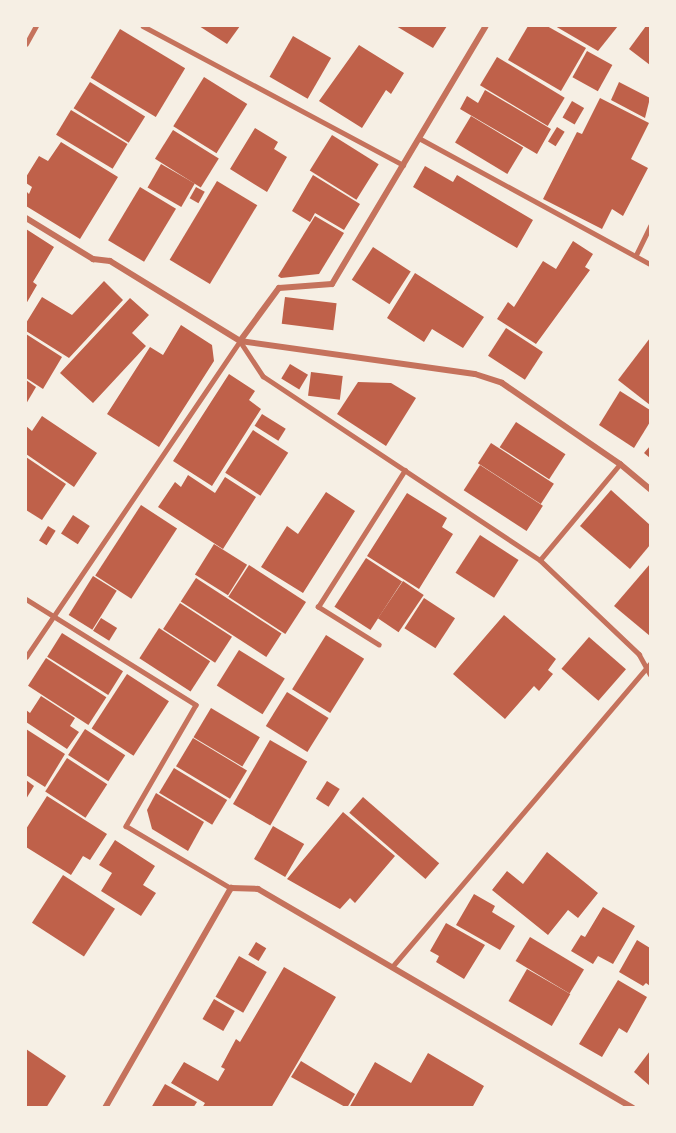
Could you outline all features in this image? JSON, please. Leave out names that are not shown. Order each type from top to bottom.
[{"type":"street","points":[[240,341],[279,288],[332,284],[486,26]]},
{"type":"street","points":[[26,218],[93,259],[110,261],[240,341],[475,374],[502,383],[620,464],[651,489]]},
{"type":"street","points":[[105,1107],[231,888],[258,889],[633,1107]]},
{"type":"lane","points":[[26,44],[36,26]]},
{"type":"lane","points":[[143,26],[403,165]]},
{"type":"lane","points":[[419,138],[651,264]]},
{"type":"lane","points":[[636,255],[651,226]]},
{"type":"lane","points":[[26,657],[240,341],[263,376],[540,560],[639,654],[648,672]]},
{"type":"lane","points":[[540,560],[620,464]]},
{"type":"lane","points":[[379,645],[318,607],[405,470]]},
{"type":"lane","points":[[26,599],[196,705],[126,826],[231,888]]},
{"type":"lane","points":[[392,967],[648,672],[651,664]]},
{"type":"building","points":[[199,26],[240,26],[227,44]]},
{"type":"building","points":[[396,26],[447,26],[433,48]]},
{"type":"building","points":[[528,26],[547,26],[586,48],[561,91],[508,60]]},
{"type":"building","points":[[555,26],[618,26],[598,51]]},
{"type":"building","points":[[646,26],[650,26],[650,65],[629,49]]},
{"type":"building","points":[[120,29],[185,68],[156,117],[91,78]]},
{"type":"building","points":[[293,36],[331,58],[308,99],[270,77]]},
{"type":"building","points":[[359,45],[404,73],[391,94],[386,90],[362,128],[319,101]]},
{"type":"building","points":[[587,51],[612,65],[598,91],[572,77]]},
{"type":"building","points":[[497,57],[565,98],[548,126],[480,85]]},
{"type":"building","points":[[204,77],[247,104],[217,153],[173,126]]},
{"type":"building","points":[[90,82],[145,116],[129,143],[74,108]]},
{"type":"building","points":[[619,82],[650,98],[645,118],[611,100]]},
{"type":"building","points":[[485,90],[551,129],[537,154],[460,109],[467,96],[478,103]]},
{"type":"building","points":[[600,98],[649,123],[631,159],[648,168],[623,216],[612,209],[602,229],[543,199],[577,132],[582,134]]},
{"type":"building","points":[[572,101],[584,108],[575,124],[562,117]]},
{"type":"building","points":[[71,110],[128,144],[113,169],[56,135]]},
{"type":"building","points":[[471,116],[523,147],[507,174],[455,143]]},
{"type":"building","points":[[557,127],[565,132],[556,146],[548,141]]},
{"type":"building","points":[[255,128],[278,142],[274,149],[287,157],[267,192],[230,169]]},
{"type":"building","points":[[173,130],[219,159],[201,187],[155,159]]},
{"type":"building","points":[[332,135],[379,164],[356,200],[310,171]]},
{"type":"building","points":[[61,142],[118,177],[80,239],[26,206],[26,191],[29,194],[32,187],[26,183],[26,177],[39,156],[48,161]]},
{"type":"building","points":[[161,164],[195,184],[181,207],[148,187]]},
{"type":"building","points":[[425,166],[453,182],[457,175],[533,220],[517,248],[413,187]]},
{"type":"building","points":[[313,175],[360,204],[344,230],[315,213],[310,222],[292,211]]},
{"type":"building","points":[[217,181],[257,205],[210,284],[170,260]]},
{"type":"building","points":[[140,187],[176,209],[144,262],[108,240]]},
{"type":"building","points":[[196,187],[205,192],[198,203],[190,198]]},
{"type":"building","points":[[315,216],[344,233],[319,274],[281,278],[278,276]]},
{"type":"building","points":[[26,229],[54,247],[33,282],[37,285],[26,304]]},
{"type":"building","points":[[573,241],[593,254],[585,267],[590,270],[536,344],[497,319],[508,302],[514,307],[543,261],[556,269]]},
{"type":"building","points":[[373,247],[411,272],[389,304],[352,280]]},
{"type":"building","points":[[415,273],[484,317],[463,348],[432,329],[424,342],[387,318]]},
{"type":"building","points":[[104,281],[123,300],[69,358],[26,331],[26,323],[42,297],[72,315]]},
{"type":"building","points":[[285,297],[337,303],[333,330],[282,324]]},
{"type":"building","points":[[130,298],[149,315],[132,333],[146,346],[93,403],[60,373]]},
{"type":"building","points":[[181,325],[212,345],[214,361],[159,447],[107,414],[150,347],[163,355]]},
{"type":"building","points":[[506,328],[543,352],[525,380],[488,356]]},
{"type":"building","points":[[26,334],[62,357],[43,389],[26,378]]},
{"type":"building","points":[[650,338],[650,405],[618,380]]},
{"type":"building","points":[[290,364],[308,375],[299,389],[281,379]]},
{"type":"building","points":[[311,372],[343,376],[340,400],[308,396]]},
{"type":"building","points":[[229,374],[255,391],[249,400],[261,409],[212,486],[173,461]]},
{"type":"building","points":[[26,380],[36,387],[26,404]]},
{"type":"building","points":[[358,382],[391,383],[416,398],[386,446],[337,414]]},
{"type":"building","points":[[620,391],[650,410],[650,422],[634,448],[599,425]]},
{"type":"building","points":[[262,414],[286,429],[278,441],[255,426]]},
{"type":"building","points":[[42,416],[97,453],[74,487],[26,454],[26,426],[32,431]]},
{"type":"building","points":[[516,422],[565,454],[549,479],[500,447]]},
{"type":"building","points":[[253,430],[288,453],[260,496],[225,473]]},
{"type":"building","points":[[491,443],[554,484],[541,504],[478,463]]},
{"type":"building","points":[[650,446],[650,458],[644,453]]},
{"type":"building","points":[[26,457],[66,484],[42,520],[26,510]]},
{"type":"building","points":[[480,465],[543,506],[527,531],[464,490]]},
{"type":"building","points":[[188,475],[215,493],[225,477],[256,497],[223,549],[158,507],[175,482],[181,487]]},
{"type":"building","points":[[611,490],[650,525],[650,545],[630,569],[580,526]]},
{"type":"building","points":[[326,492],[355,511],[303,593],[261,567],[287,526],[298,534]]},
{"type":"building","points":[[407,493],[447,518],[442,527],[453,534],[419,589],[367,556]]},
{"type":"building","points":[[141,505],[177,528],[131,599],[95,575]]},
{"type":"building","points":[[73,515],[90,526],[78,544],[61,533]]},
{"type":"building","points":[[48,526],[56,531],[47,545],[39,540]]},
{"type":"building","points":[[480,535],[519,560],[494,598],[455,573]]},
{"type":"building","points":[[214,544],[247,565],[228,595],[195,575]]},
{"type":"building","points":[[366,558],[402,581],[370,630],[334,607]]},
{"type":"building","points":[[650,564],[650,636],[614,606]]},
{"type":"building","points":[[249,565],[306,602],[285,634],[228,597]]},
{"type":"building","points":[[93,576],[117,591],[92,630],[69,615]]},
{"type":"building","points":[[196,578],[282,634],[266,657],[181,601]]},
{"type":"building","points":[[403,581],[424,595],[399,632],[378,618]]},
{"type":"building","points":[[424,598],[455,618],[435,648],[404,628]]},
{"type":"building","points":[[180,603],[232,637],[215,663],[163,629]]},
{"type":"building","points":[[504,615],[556,659],[548,670],[553,674],[539,691],[534,686],[505,719],[453,674]]},
{"type":"building","points":[[101,618],[117,628],[109,641],[93,631]]},
{"type":"building","points":[[159,628],[210,661],[191,691],[139,658]]},
{"type":"building","points":[[62,633],[123,671],[108,695],[47,657]]},
{"type":"building","points":[[326,635],[364,659],[330,713],[292,689]]},
{"type":"building","points":[[589,637],[626,669],[598,701],[561,669]]},
{"type":"building","points":[[239,650],[285,679],[263,714],[217,686]]},
{"type":"building","points":[[46,658],[106,697],[88,725],[28,686]]},
{"type":"building","points":[[127,674],[169,701],[134,756],[92,729]]},
{"type":"building","points":[[287,692],[329,718],[307,752],[266,726]]},
{"type":"building","points":[[41,696],[75,718],[70,726],[79,732],[67,749],[26,722],[26,710],[30,713]]},
{"type":"building","points":[[211,708],[260,737],[242,767],[193,737]]},
{"type":"building","points":[[26,729],[65,754],[45,787],[26,775]]},
{"type":"building","points":[[85,729],[125,755],[108,781],[68,755]]},
{"type":"building","points":[[193,738],[247,770],[230,799],[176,766]]},
{"type":"building","points":[[270,740],[307,762],[270,826],[233,804]]},
{"type":"building","points":[[67,758],[107,784],[85,818],[45,792]]},
{"type":"building","points":[[174,768],[227,800],[212,825],[159,793]]},
{"type":"building","points":[[26,780],[34,786],[26,799]]},
{"type":"building","points":[[327,781],[340,789],[329,807],[316,799]]},
{"type":"building","points":[[156,793],[204,822],[188,851],[152,829],[147,810]]},
{"type":"building","points":[[47,796],[107,834],[90,860],[83,856],[71,875],[26,847],[26,829]]},
{"type":"building","points":[[363,797],[439,863],[425,879],[349,813]]},
{"type":"building","points":[[343,812],[395,856],[355,903],[350,898],[340,909],[287,879]]},
{"type":"building","points":[[273,826],[304,844],[285,877],[254,859]]},
{"type":"building","points":[[115,840],[155,866],[143,885],[156,893],[141,916],[101,891],[112,873],[99,865]]},
{"type":"building","points":[[547,852],[598,893],[578,918],[568,910],[548,935],[492,890],[507,871],[523,884]]},
{"type":"building","points":[[63,875],[115,909],[84,957],[32,923]]},
{"type":"building","points":[[474,894],[495,906],[492,912],[515,926],[500,950],[456,925]]},
{"type":"building","points":[[603,907],[635,926],[613,964],[598,956],[593,964],[571,951],[581,935],[585,937]]},
{"type":"building","points":[[446,923],[485,945],[464,979],[436,962],[439,956],[430,951]]},
{"type":"building","points":[[530,937],[584,969],[570,993],[516,961]]},
{"type":"building","points":[[637,940],[650,948],[650,986],[646,983],[643,986],[619,972]]},
{"type":"building","points":[[256,942],[266,948],[259,961],[248,955]]},
{"type":"building","points":[[239,956],[267,972],[243,1013],[216,997]]},
{"type":"building","points":[[284,967],[336,997],[271,1108],[202,1108],[205,1103],[171,1083],[184,1062],[218,1081],[225,1069],[221,1067],[236,1039],[240,1042]]},
{"type":"building","points":[[527,969],[570,994],[552,1026],[508,1001]]},
{"type":"building","points":[[618,980],[647,997],[627,1033],[619,1028],[602,1057],[579,1044]]},
{"type":"building","points":[[214,999],[235,1011],[223,1031],[202,1019]]},
{"type":"building","points":[[26,1049],[66,1076],[46,1108],[26,1108]]},
{"type":"building","points":[[650,1051],[650,1086],[634,1072]]},
{"type":"building","points":[[428,1053],[484,1086],[472,1108],[349,1108],[375,1062],[411,1083]]},
{"type":"building","points":[[301,1061],[355,1094],[347,1108],[291,1077]]},
{"type":"building","points":[[165,1084],[197,1102],[193,1108],[151,1108]]}]
